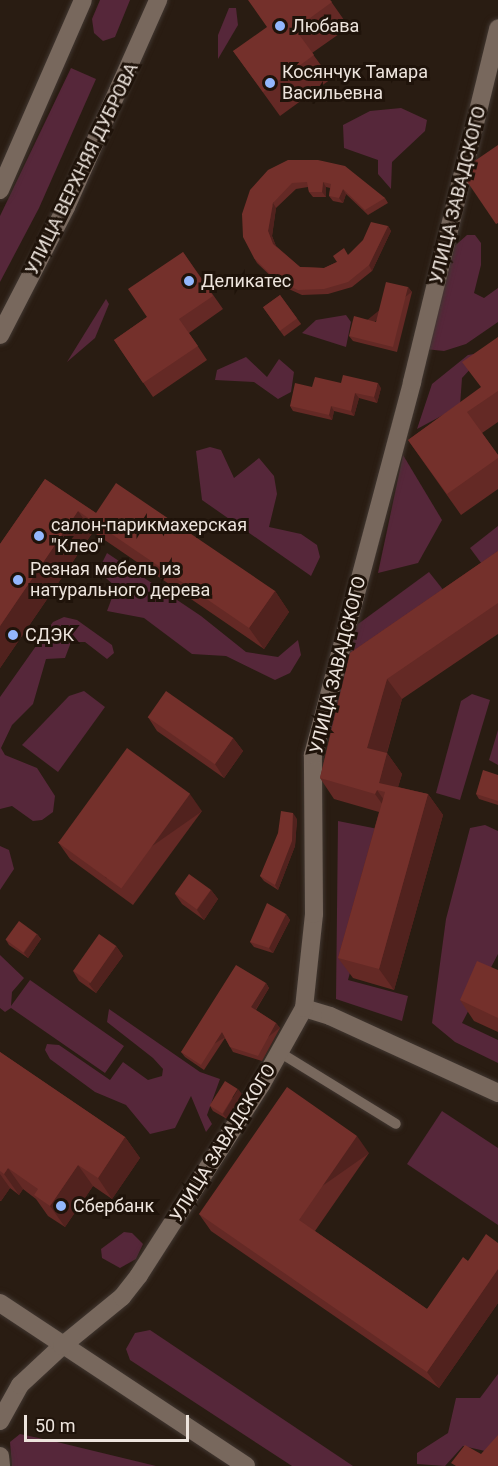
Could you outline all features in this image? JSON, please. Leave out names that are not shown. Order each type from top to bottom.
[{"type":"street","points":[[0,190],[83,0]]},
{"type":"street","name":"УЛИЦА ВЕРХНЯЯ ДУБРОВА","points":[[0,335],[66,207],[158,0]]},
{"type":"street","name":"УЛИЦА ЗАВАДСКОГО","points":[[0,1421],[20,1385],[62,1346],[122,1297],[139,1275],[279,1052],[304,1008],[314,915],[313,755],[412,382],[498,28]]},
{"type":"street","points":[[304,1008],[330,1016],[498,1093]]},
{"type":"street","points":[[0,1303],[246,1466]]},
{"type":"street","points":[[0,1456],[2,1466]]},
{"type":"lane","points":[[279,1052],[396,1124]]},
{"type":"shaded area","points":[[100,0],[130,0],[115,37],[103,41],[94,33],[92,19]]},
{"type":"shaded area","points":[[229,8],[236,8],[238,25],[218,59],[218,35]]},
{"type":"shaded area","points":[[71,68],[96,79],[39,208],[0,282],[0,216]]},
{"type":"shaded area","points":[[401,108],[427,120],[425,131],[392,162],[391,189],[378,174],[378,160],[344,148],[343,125],[370,111]]},
{"type":"shaded area","points":[[467,235],[475,235],[481,243],[481,265],[474,293],[484,298],[498,288],[498,322],[466,344],[444,351],[425,349],[449,251]]},
{"type":"shaded area","points":[[106,299],[109,304],[95,338],[67,362]]},
{"type":"shaded area","points":[[346,315],[351,322],[346,347],[302,333],[316,320]]},
{"type":"shaded area","points":[[486,352],[462,378],[460,406],[417,429],[432,384],[468,355]]},
{"type":"shaded area","points":[[246,357],[267,377],[279,359],[294,372],[291,392],[278,399],[254,382],[215,380],[217,370]]},
{"type":"shaded area","points":[[210,447],[221,450],[234,478],[259,458],[274,476],[277,494],[269,527],[301,534],[317,545],[320,557],[311,576],[202,500],[196,451]]},
{"type":"shaded area","points":[[403,455],[442,520],[418,563],[378,573]]},
{"type":"shaded area","points":[[498,526],[498,570],[490,575],[470,548]]},
{"type":"shaded area","points":[[107,553],[201,616],[246,652],[278,657],[298,640],[301,655],[290,673],[275,680],[226,656],[192,654],[144,618],[107,611],[116,587],[98,571]]},
{"type":"shaded area","points":[[429,572],[452,601],[341,737],[327,730],[354,627]]},
{"type":"shaded area","points":[[64,617],[77,620],[112,645],[114,653],[107,659],[85,642],[71,642],[65,658],[46,659],[33,704],[12,725],[1,748],[5,755],[37,768],[55,796],[53,812],[42,820],[33,821],[12,806],[0,809],[0,697],[53,622]]},
{"type":"shaded area","points":[[84,691],[105,707],[58,772],[22,745],[69,696]]},
{"type":"shaded area","points":[[472,694],[490,700],[460,800],[436,793],[461,701]]},
{"type":"shaded area","points":[[498,730],[498,765],[489,760]]},
{"type":"shaded area","points":[[338,821],[388,831],[348,980],[408,996],[402,1021],[336,999]]},
{"type":"shaded area","points":[[485,825],[498,831],[498,954],[462,1023],[498,1040],[498,1063],[455,1042],[432,1023],[446,919],[470,828]]},
{"type":"shaded area","points":[[0,846],[9,850],[14,869],[0,890]]},
{"type":"shaded area","points":[[0,955],[24,978],[12,992],[11,1006],[30,980],[124,1046],[105,1073],[11,1008],[5,1012],[0,1008]]},
{"type":"shaded area","points":[[109,1009],[200,1072],[220,1079],[207,1115],[212,1124],[206,1132],[191,1096],[175,1128],[150,1134],[126,1105],[95,1092],[50,1059],[45,1050],[47,1044],[59,1045],[110,1080],[123,1062],[148,1080],[162,1076],[163,1069],[153,1058],[107,1022]]},
{"type":"shaded area","points":[[442,1111],[498,1148],[498,1225],[407,1164]]},
{"type":"shaded area","points":[[124,1232],[132,1233],[143,1244],[136,1259],[120,1268],[102,1258],[101,1249]]},
{"type":"shaded area","points":[[150,1330],[353,1466],[292,1466],[130,1360],[126,1349],[135,1333]]},
{"type":"shaded area","points":[[498,1374],[498,1437],[485,1451],[463,1446],[445,1466],[417,1464],[417,1453],[448,1433],[456,1398],[480,1398]]},
{"type":"shaded area","points":[[20,1434],[156,1466],[12,1466],[10,1442]]},
{"type":"building","points":[[248,0],[330,0],[332,2],[295,29],[314,55],[263,92],[233,51],[267,27]]},
{"type":"building","points":[[498,145],[498,223],[496,224],[460,171]]},
{"type":"building","points":[[288,160],[318,160],[345,166],[385,198],[365,210],[343,189],[339,198],[329,196],[331,184],[323,182],[322,192],[309,192],[307,182],[292,183],[273,203],[268,231],[273,244],[300,267],[324,268],[337,262],[333,256],[344,248],[348,255],[363,240],[371,222],[388,226],[369,265],[348,282],[324,289],[298,290],[276,280],[254,258],[243,237],[242,214],[250,190],[268,170]]},
{"type":"building","points":[[183,252],[213,296],[179,319],[198,346],[143,383],[114,340],[147,317],[128,289]]},
{"type":"building","points":[[386,282],[408,287],[393,347],[349,336],[354,316],[376,322]]},
{"type":"building","points":[[280,295],[297,318],[280,331],[263,307]]},
{"type":"building","points":[[498,337],[498,391],[467,412],[498,458],[447,494],[408,440],[481,387],[462,362]]},
{"type":"building","points":[[343,375],[378,383],[374,397],[355,393],[351,411],[331,406],[329,415],[290,406],[295,383],[312,387],[315,377],[341,383]]},
{"type":"building","points":[[45,479],[96,513],[116,483],[275,591],[249,628],[78,511],[0,626],[0,544]]},
{"type":"building","points":[[498,551],[498,603],[387,679],[367,748],[387,753],[379,783],[428,794],[379,969],[338,958],[385,792],[377,790],[375,794],[320,778],[350,653]]},
{"type":"building","points":[[166,691],[233,738],[215,764],[148,717]]},
{"type":"building","points":[[127,748],[190,794],[121,889],[58,843]]},
{"type":"building","points":[[483,770],[498,775],[498,801],[476,794]]},
{"type":"building","points":[[281,811],[293,813],[292,841],[275,885],[260,876],[278,833]]},
{"type":"building","points":[[189,874],[211,890],[197,909],[175,893]]},
{"type":"building","points":[[267,903],[286,914],[269,948],[250,942]]},
{"type":"building","points":[[19,921],[37,934],[23,953],[5,940]]},
{"type":"building","points":[[99,934],[116,946],[90,983],[73,971]]},
{"type":"building","points":[[477,961],[498,970],[498,1018],[460,1000]]},
{"type":"building","points":[[236,965],[266,983],[251,1007],[276,1023],[258,1056],[230,1047],[222,1032],[201,1065],[181,1052]]},
{"type":"building","points":[[0,1052],[125,1137],[98,1178],[78,1165],[50,1206],[34,1195],[38,1189],[8,1168],[4,1174],[0,1171]]},
{"type":"building","points":[[225,1081],[238,1089],[222,1114],[210,1106]]},
{"type":"building","points":[[287,1087],[357,1136],[299,1220],[427,1309],[463,1257],[468,1261],[486,1234],[498,1243],[498,1269],[427,1372],[199,1214]]},
{"type":"building","points":[[498,1435],[498,1466],[456,1466],[451,1463],[465,1445],[481,1454]]},
{"type":"place","name":"Любава","points":[[280,26]]},
{"type":"place","name":"Косянчук Тамара Васильевна","points":[[270,83]]},
{"type":"place","name":"Деликатес","points":[[189,281]]},
{"type":"place","name":"салон-парикмахерская \"Клео\"","points":[[39,536]]},
{"type":"place","name":"Резная мебель из натурального дерева","points":[[18,580]]},
{"type":"place","name":"СДЭК","points":[[13,635]]},
{"type":"place","name":"Сбербанк","points":[[61,1206]]}]
